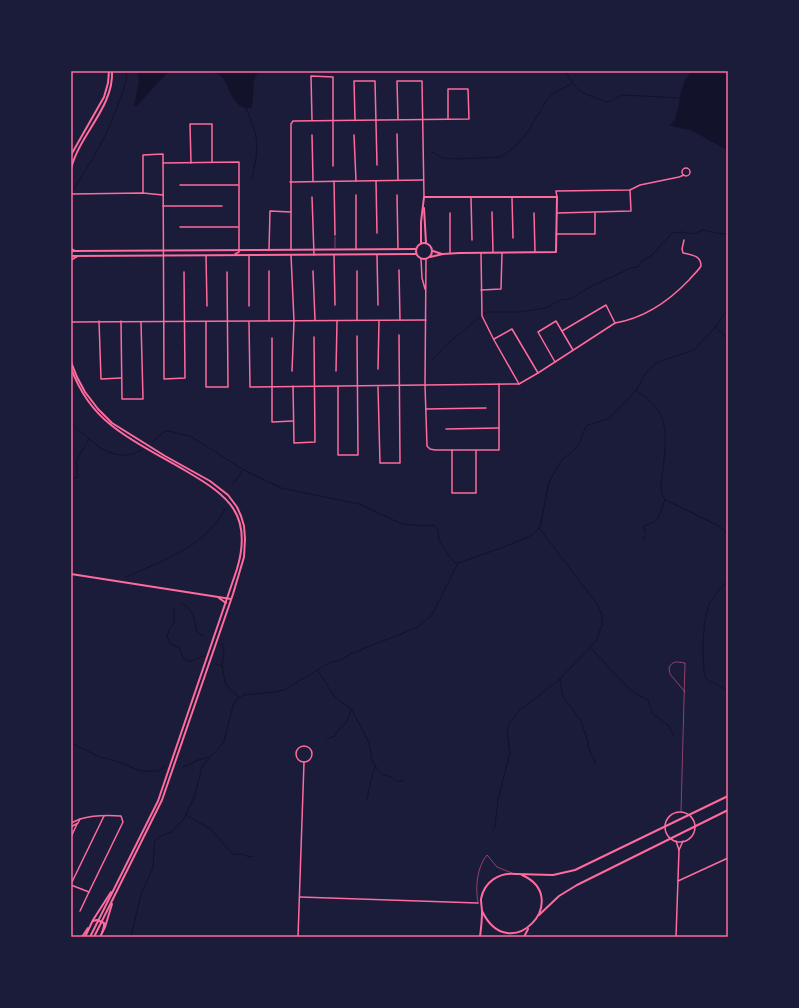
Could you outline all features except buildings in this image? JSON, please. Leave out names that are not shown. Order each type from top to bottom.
[{"type":"main road","points":[[71,155],[104,97],[109,71]]},
{"type":"main road","points":[[71,169],[80,145],[108,98],[112,82],[112,71]]},
{"type":"main road","points":[[424,205],[421,222],[421,243],[416,249],[416,254],[421,259],[450,253],[556,252],[556,197],[424,197],[426,243],[432,251],[443,254]]},
{"type":"main road","points":[[421,243],[426,243]]},
{"type":"main road","points":[[71,250],[163,251],[416,249]]},
{"type":"main road","points":[[101,250],[101,256]]},
{"type":"main road","points":[[111,250],[111,256]]},
{"type":"main road","points":[[255,255],[259,250]]},
{"type":"main road","points":[[430,257],[432,251]]},
{"type":"main road","points":[[71,256],[416,254]]},
{"type":"main road","points":[[71,260],[78,256]]},
{"type":"main road","points":[[71,362],[85,392],[98,409],[112,423],[145,444],[213,483],[226,493],[240,514],[243,524],[245,545],[244,556],[231,599],[162,800],[94,937]]},
{"type":"main road","points":[[71,368],[85,397],[108,422],[128,436],[207,483],[221,494],[232,506],[241,527],[242,547],[239,563],[226,603],[158,801],[90,937]]},
{"type":"main road","points":[[71,574],[231,599]]},
{"type":"main road","points":[[218,597],[226,603]]},
{"type":"main road","points":[[528,928],[517,932],[506,933],[495,929],[487,921],[481,907],[484,891],[490,882],[500,875],[508,874],[545,876],[568,873],[728,796]]},
{"type":"main road","points":[[524,937],[528,928],[559,896],[576,885],[728,810]]},
{"type":"main road","points":[[516,874],[528,879],[538,889],[541,902],[539,916]]},
{"type":"main road","points":[[82,937],[117,885]]},
{"type":"main road","points":[[100,937],[106,925],[114,897]]},
{"type":"main road","points":[[480,937],[482,910]]},
{"type":"main road","points":[[91,923],[95,920],[102,922],[104,925],[102,934]]},
{"type":"main road","points":[[85,937],[88,928]]},
{"type":"street","points":[[312,120],[311,76],[333,77],[333,166]]},
{"type":"street","points":[[355,120],[354,81],[375,81],[376,165]]},
{"type":"street","points":[[398,119],[397,81],[422,81],[424,197]]},
{"type":"street","points":[[291,250],[291,124],[294,121],[423,118],[448,119],[469,118],[468,89],[448,89],[448,119]]},
{"type":"street","points":[[191,163],[190,124],[212,124],[212,162]]},
{"type":"street","points":[[354,134],[356,181]]},
{"type":"street","points":[[397,134],[398,180]]},
{"type":"street","points":[[312,135],[313,181]]},
{"type":"street","points":[[143,193],[143,155],[163,154],[164,378],[185,378],[184,272]]},
{"type":"street","points":[[163,163],[239,162],[238,250],[237,254],[233,255]]},
{"type":"street","points":[[556,197],[556,191],[630,190],[640,185],[684,175]]},
{"type":"street","points":[[376,180],[377,233]]},
{"type":"street","points":[[290,182],[423,180]]},
{"type":"street","points":[[334,181],[335,235]]},
{"type":"street","points":[[180,185],[239,185]]},
{"type":"street","points":[[557,213],[630,211],[630,190]]},
{"type":"street","points":[[71,194],[143,193],[163,195]]},
{"type":"street","points":[[356,195],[356,249]]},
{"type":"street","points":[[397,196],[398,249]]},
{"type":"street","points":[[312,197],[314,255]]},
{"type":"street","points":[[471,197],[472,240]]},
{"type":"street","points":[[512,197],[513,238]]},
{"type":"street","points":[[163,206],[222,206]]},
{"type":"street","points":[[268,250],[270,211],[290,212]]},
{"type":"street","points":[[492,212],[493,253]]},
{"type":"street","points":[[556,234],[595,234],[595,212]]},
{"type":"street","points":[[450,213],[450,253]]},
{"type":"street","points":[[534,213],[535,252]]},
{"type":"street","points":[[180,227],[239,227]]},
{"type":"street","points":[[249,322],[250,387],[519,384],[615,323],[624,322],[657,308],[679,290],[699,269],[701,263],[694,255],[683,253],[682,249],[684,240]]},
{"type":"street","points":[[481,253],[482,316],[519,384]]},
{"type":"street","points":[[481,290],[501,289],[502,253]]},
{"type":"street","points":[[377,254],[378,305]]},
{"type":"street","points":[[206,255],[207,306]]},
{"type":"street","points":[[249,255],[249,306]]},
{"type":"street","points":[[291,255],[294,320],[292,371]]},
{"type":"street","points":[[334,255],[335,305]]},
{"type":"street","points":[[421,259],[422,278],[425,291]]},
{"type":"street","points":[[426,259],[427,446],[430,449],[435,450],[499,450],[499,384]]},
{"type":"street","points":[[357,270],[357,320]]},
{"type":"street","points":[[399,270],[400,320]]},
{"type":"street","points":[[269,271],[269,321]]},
{"type":"street","points":[[206,322],[206,387],[228,387],[227,272]]},
{"type":"street","points":[[313,272],[315,320]]},
{"type":"street","points":[[562,331],[606,305],[615,323]]},
{"type":"street","points":[[336,371],[337,320]]},
{"type":"street","points":[[378,369],[379,320]]},
{"type":"street","points":[[71,322],[426,320]]},
{"type":"street","points":[[555,362],[538,332],[556,321],[573,350]]},
{"type":"street","points":[[100,322],[101,379],[122,378]]},
{"type":"street","points":[[121,322],[122,399],[143,399],[142,322]]},
{"type":"street","points":[[494,340],[512,329],[538,373]]},
{"type":"street","points":[[378,386],[380,463],[400,463],[399,335]]},
{"type":"street","points":[[338,386],[338,455],[358,455],[357,336]]},
{"type":"street","points":[[293,386],[294,443],[315,442],[314,337]]},
{"type":"street","points":[[272,338],[272,422],[294,421]]},
{"type":"street","points":[[426,409],[486,408]]},
{"type":"street","points":[[446,429],[499,428]]},
{"type":"street","points":[[452,450],[452,493],[476,494],[476,450]]},
{"type":"street","points":[[303,746],[308,747],[312,753],[309,760],[304,762],[299,760],[296,756],[297,750],[303,746]]},
{"type":"street","points":[[298,937],[304,762]]},
{"type":"street","points":[[681,812],[689,815],[695,826],[690,838],[683,841],[676,841],[670,838],[666,833],[665,827],[670,816],[674,813],[681,812]]},
{"type":"street","points":[[89,892],[71,884],[104,815]]},
{"type":"street","points":[[71,822],[91,816],[104,815],[121,816],[124,822],[80,911]]},
{"type":"street","points":[[71,837],[80,819]]},
{"type":"street","points":[[71,827],[78,823]]},
{"type":"street","points":[[676,841],[678,850],[676,937]]},
{"type":"street","points":[[678,850],[683,841]]},
{"type":"street","points":[[678,881],[728,858]]},
{"type":"street","points":[[300,896],[478,903]]},
{"type":"lane","points":[[335,235],[335,249]]},
{"type":"lane","points":[[681,812],[686,663],[675,662],[670,665],[670,674],[685,692]]},
{"type":"lane","points":[[481,907],[478,903],[478,879],[481,863],[487,855],[497,867],[516,874]]},
{"type":"shaded area","points":[[138,71],[171,71],[165,75],[136,107],[134,105],[139,81]]},
{"type":"shaded area","points":[[206,71],[258,71],[254,80],[252,107],[246,109],[239,105],[233,99],[220,75]]},
{"type":"shaded area","points":[[693,71],[728,71],[728,153],[725,149],[691,130],[669,125],[676,115],[681,92],[687,77]]},
{"type":"waterway","points":[[73,190],[93,159],[109,127],[124,88],[127,71]]},
{"type":"waterway","points":[[565,71],[579,90],[607,102],[623,95],[680,98]]},
{"type":"waterway","points":[[432,152],[443,158],[456,159],[501,157],[517,145],[529,130],[546,101],[552,94],[573,83]]},
{"type":"waterway","points":[[246,108],[255,132],[257,144],[252,179]]},
{"type":"waterway","points":[[483,314],[487,312],[519,312],[545,308],[561,300],[570,299],[590,287],[631,268],[638,267],[642,261],[651,256],[672,233],[682,232],[693,234],[703,230],[728,234]]},
{"type":"waterway","points":[[131,937],[141,894],[153,868],[155,841],[159,837],[173,831],[184,818],[194,798],[202,767],[224,741],[236,700],[243,695],[284,690],[329,663],[341,660],[350,654],[416,628],[432,615],[458,563],[504,547],[532,535],[540,527],[549,482],[561,461],[579,444],[585,428],[588,425],[610,418],[636,390],[646,373],[655,364],[696,348],[728,310]]},
{"type":"waterway","points":[[433,359],[448,343],[480,317]]},
{"type":"waterway","points":[[715,327],[728,339]]},
{"type":"waterway","points":[[636,390],[659,411],[665,428],[665,447],[661,481],[664,499],[719,526],[728,534]]},
{"type":"waterway","points":[[71,423],[95,444],[112,453],[121,455],[131,454],[142,450]]},
{"type":"waterway","points":[[152,442],[164,432],[168,431],[190,436],[244,470],[281,488],[359,504],[402,524],[425,526],[434,525],[438,530],[439,541],[454,562],[457,563]]},
{"type":"waterway","points":[[71,479],[78,477],[76,461],[89,439]]},
{"type":"waterway","points":[[233,484],[243,470]]},
{"type":"waterway","points":[[645,533],[644,526],[658,518],[665,500]]},
{"type":"waterway","points":[[126,577],[169,558],[195,543],[217,522],[225,509]]},
{"type":"waterway","points":[[493,830],[495,826],[498,799],[510,753],[507,731],[510,722],[520,710],[560,679],[596,641],[602,625],[602,615],[597,604],[539,528]]},
{"type":"waterway","points":[[643,540],[645,536]]},
{"type":"waterway","points":[[728,580],[715,595],[709,605],[705,621],[703,651],[705,677],[709,681],[728,690]]},
{"type":"waterway","points":[[182,604],[191,611],[196,631],[203,636]]},
{"type":"waterway","points":[[174,608],[174,623],[169,630],[167,637],[172,645],[178,647],[183,657],[187,660],[192,661],[205,656]]},
{"type":"waterway","points":[[222,643],[224,653],[222,665],[225,682],[227,686],[239,697]]},
{"type":"waterway","points":[[591,648],[628,688],[648,700],[652,713],[669,726],[673,735]]},
{"type":"waterway","points":[[216,664],[222,666]]},
{"type":"waterway","points":[[318,671],[334,696],[352,710],[369,743],[372,760],[378,770],[382,774],[393,778],[396,781],[403,781]]},
{"type":"waterway","points":[[560,680],[563,697],[580,719],[588,741],[588,747],[596,764]]},
{"type":"waterway","points":[[327,739],[335,736],[338,730],[345,724],[351,711]]},
{"type":"waterway","points":[[71,743],[100,757],[116,761],[141,771],[157,771],[166,767]]},
{"type":"waterway","points":[[183,767],[209,757]]},
{"type":"waterway","points":[[367,799],[375,766]]},
{"type":"waterway","points":[[186,815],[211,829],[232,854],[242,854],[249,857],[254,856]]}]
